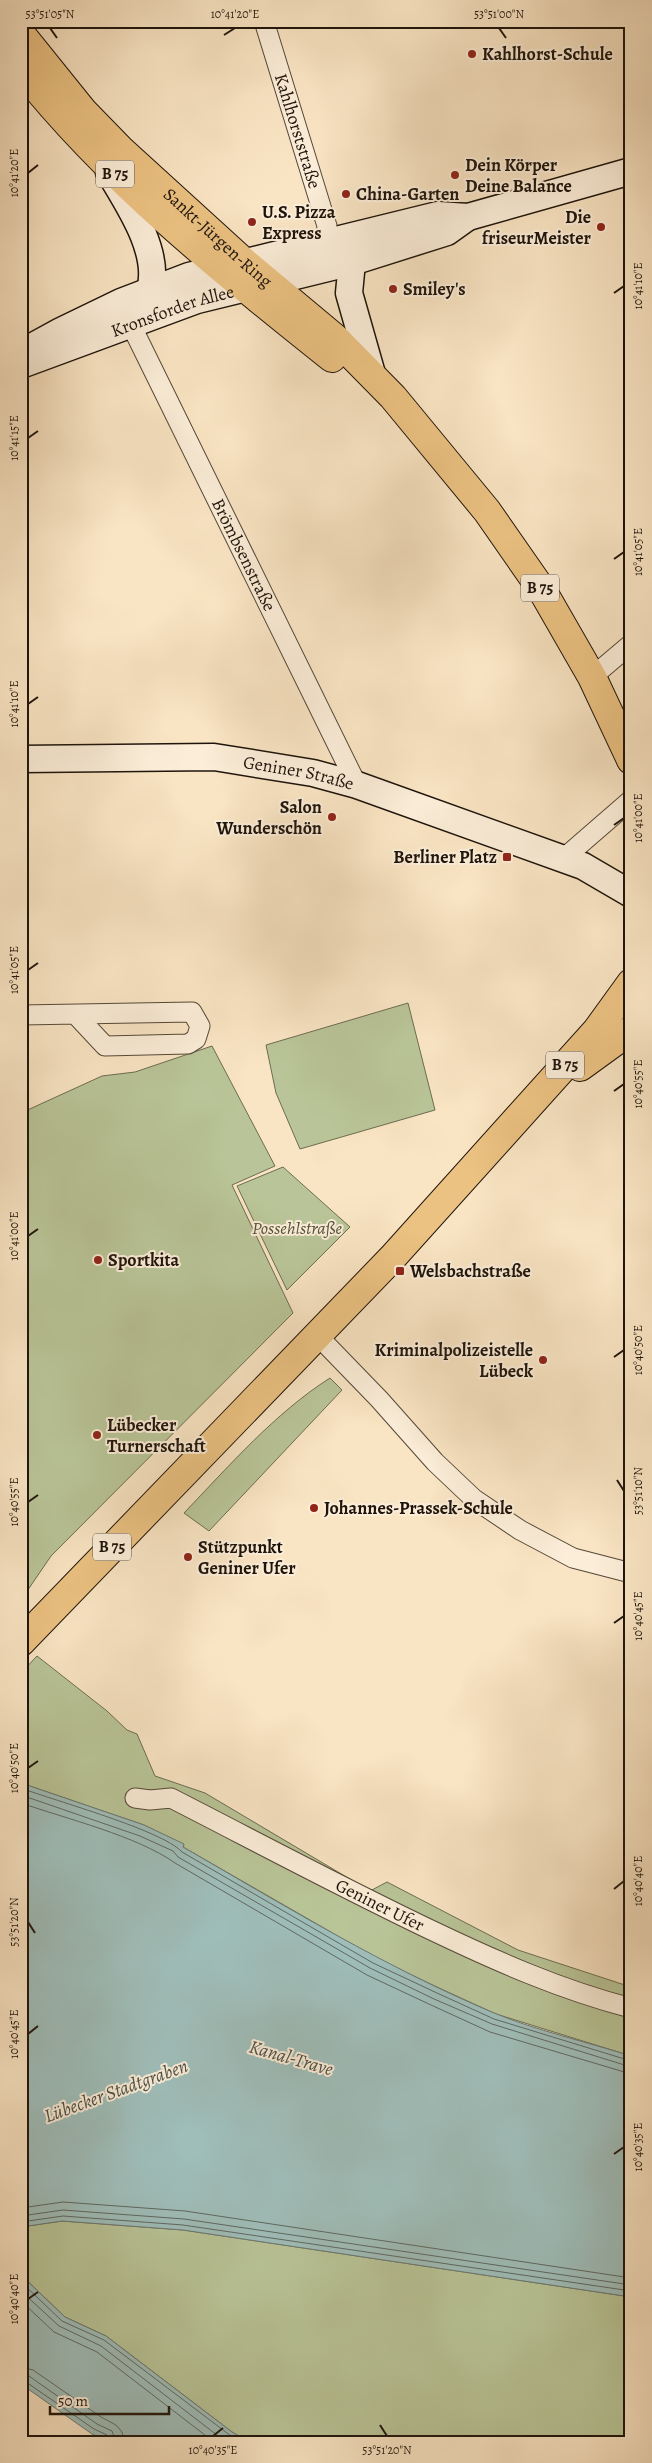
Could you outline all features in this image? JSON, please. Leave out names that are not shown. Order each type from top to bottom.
[{"type":"main road","name":"Sankt-Jürgen-Ring","points":[[21,34],[83,111],[244,275],[422,434]]},
{"type":"main road","name":"Sankt-Jürgen-Ring","points":[[21,68],[69,126],[105,165],[161,218],[335,338],[372,374],[462,480],[513,546],[562,623],[592,678],[631,760]]},
{"type":"main road","points":[[105,165],[135,217],[143,237],[153,267],[150,290]]},
{"type":"main road","name":"Kronsforder Allee","points":[[21,354],[61,331],[150,290],[244,275],[352,262],[447,232],[468,217],[631,171]]},
{"type":"main road","name":"Kronsforder Allee","points":[[21,365],[197,300],[244,275],[326,241],[438,214],[468,217]]},
{"type":"main road","points":[[352,262],[349,294],[372,374]]},
{"type":"main road","name":"Geniner Straße","points":[[21,759],[214,757],[313,772],[356,785],[573,863],[631,894]]},
{"type":"main road","name":"Geniner Straße","points":[[573,863],[631,871]]},
{"type":"main road","name":"B 75","points":[[21,1642],[392,1258],[596,1030],[631,983]]},
{"type":"main road","name":"B 75","points":[[496,1144],[590,1059],[631,1030]]},
{"type":"street","name":"Kahlhorststraße","points":[[264,21],[327,226],[326,241]]},
{"type":"street","name":"Brömbsenstraße","points":[[131,324],[356,785]]},
{"type":"street","points":[[592,678],[631,644]]},
{"type":"street","points":[[573,863],[631,800]]},
{"type":"street","points":[[21,1015],[76,1014],[192,1012],[200,1026],[196,1039],[188,1044],[105,1046],[76,1014]]},
{"type":"street","points":[[317,1335],[379,1398],[435,1462],[474,1499],[520,1530],[573,1558],[631,1573]]},
{"type":"street","name":"Geniner Ufer","points":[[135,1798],[150,1800],[171,1798],[383,1908],[508,1967],[595,1999],[631,2008]]},
{"type":"green space","points":[[408,1003],[435,1110],[300,1149],[276,1093],[266,1045]]},
{"type":"green space","name":"Lübecker Turnerschaft","points":[[212,1046],[275,1166],[232,1185],[293,1313],[51,1556],[21,1600],[21,1113],[102,1076],[135,1072]]},
{"type":"green space","name":"Possehlstraße","points":[[283,1167],[350,1227],[287,1290],[237,1186]]},
{"type":"green space","points":[[330,1378],[342,1390],[209,1531],[184,1513],[235,1459],[290,1407]]},
{"type":"green space","points":[[37,1656],[107,1711],[127,1730],[137,1734],[155,1776],[205,1793],[370,1891],[387,1882],[518,1950],[631,1987],[631,2056],[496,2014],[376,1958],[183,1847],[184,1845],[144,1825],[21,1783],[21,1673]]},
{"type":"green space","points":[[62,2221],[183,2230],[631,2297],[631,2442],[249,2442],[232,2432],[106,2336],[65,2317],[21,2275],[21,2227]]},
{"type":"water","points":[[21,1783],[144,1825],[184,1844],[183,1847],[336,1935],[414,1976],[494,2013],[527,2025],[631,2056],[631,2297],[183,2230],[62,2221],[21,2227]]},
{"type":"water","points":[[21,2275],[65,2317],[106,2336],[232,2432],[249,2442],[110,2442],[92,2434],[21,2384]]},
{"type":"place","name":"Kahlhorst-Schule","points":[[472,54]]},
{"type":"place","name":"Dein Körper Deine Balance","points":[[455,175]]},
{"type":"place","name":"China-Garten","points":[[346,194]]},
{"type":"place","name":"U.S. Pizza Express","points":[[252,222]]},
{"type":"place","name":"Die friseurMeister","points":[[601,227]]},
{"type":"place","name":"Smiley's","points":[[393,289]]},
{"type":"place","name":"Salon Wunderschön","points":[[332,817]]},
{"type":"place","name":"Berliner Platz","points":[[507,857]]},
{"type":"place","name":"Sportkita","points":[[98,1260]]},
{"type":"place","name":"Welsbachstraße","points":[[400,1271]]},
{"type":"place","name":"Kriminalpolizeistelle Lübeck","points":[[543,1360]]},
{"type":"place","name":"Lübecker Turnerschaft","points":[[97,1435]]},
{"type":"place","name":"Johannes-Prassek-Schule","points":[[314,1508]]},
{"type":"place","name":"Stützpunkt Geniner Ufer","points":[[188,1557]]},
{"type":"water label","name":"Kanal-Trave","points":[[291,2058]]},
{"type":"water label","name":"Lübecker Stadtgraben","points":[[116,2091]]}]
